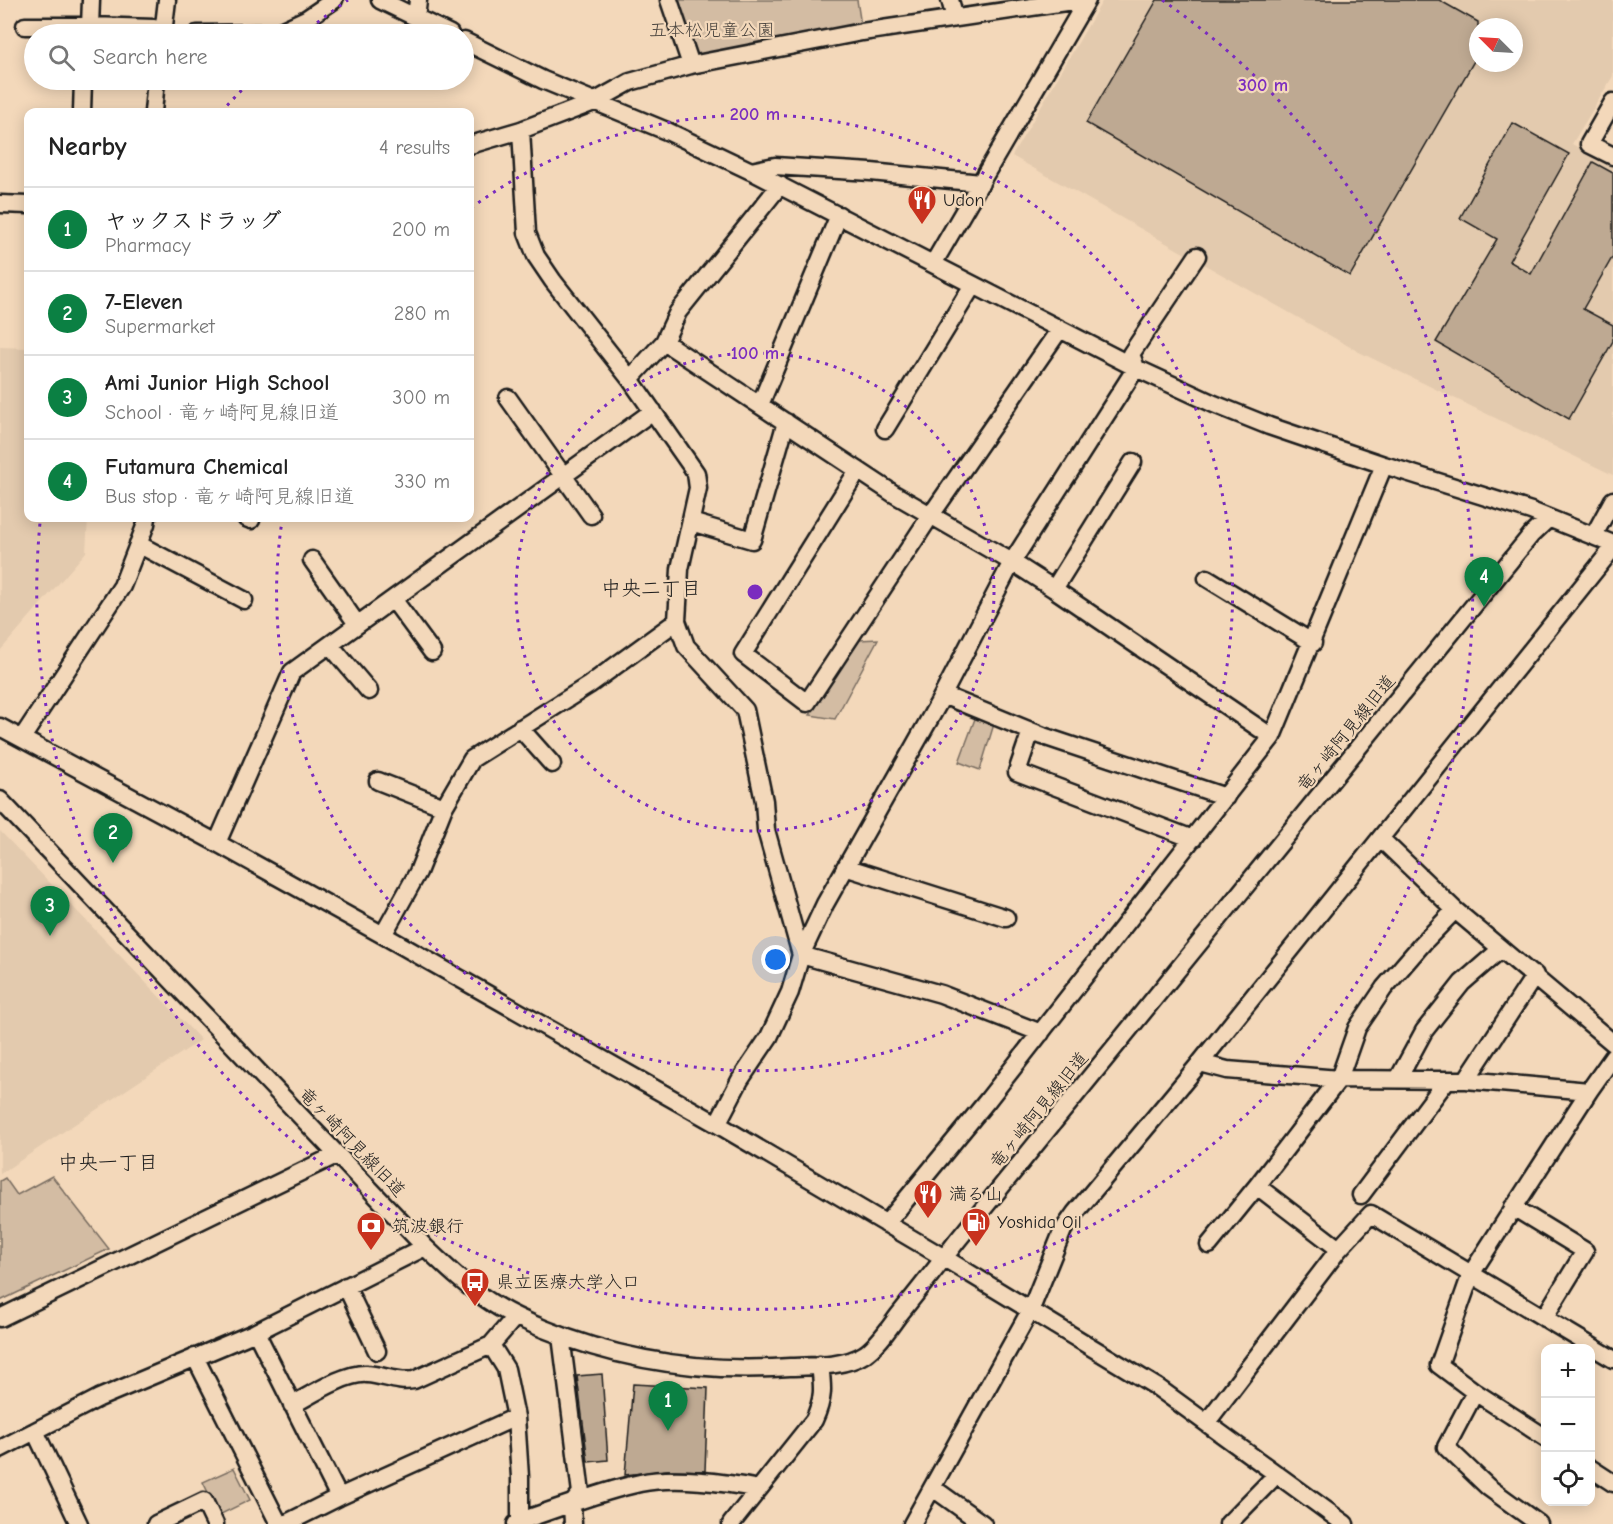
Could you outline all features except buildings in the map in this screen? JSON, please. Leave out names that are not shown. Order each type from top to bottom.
[{"type":"street","points":[[90,24],[91,0]]},
{"type":"street","points":[[164,24],[167,0]]},
{"type":"street","points":[[295,24],[334,0]]},
{"type":"street","points":[[380,0],[429,24]]},
{"type":"street","points":[[416,18],[418,0]]},
{"type":"street","points":[[670,0],[692,65]]},
{"type":"street","points":[[950,0],[955,18]]},
{"type":"street","points":[[474,144],[594,102],[630,82],[692,65],[862,32],[1079,0]]},
{"type":"street","points":[[933,264],[1087,0]]},
{"type":"street","points":[[474,46],[594,102],[669,132],[780,185],[1136,368],[1214,404],[1269,426],[1549,518],[1593,535],[1613,546],[1382,839],[1075,1213],[1063,1230],[1031,1309],[912,1524]]},
{"type":"street","points":[[82,108],[83,90]]},
{"type":"street","points":[[153,108],[155,90]]},
{"type":"street","points":[[1613,102],[1589,144],[1613,156]]},
{"type":"street","points":[[521,129],[527,233],[536,256],[630,379],[696,473],[698,489],[680,568],[677,621],[686,646],[744,710],[764,801],[766,830],[801,955]]},
{"type":"street","points":[[751,171],[775,166],[871,172],[981,183]]},
{"type":"street","points":[[630,379],[664,342],[678,312],[780,185]]},
{"type":"street","points":[[0,204],[24,205]]},
{"type":"street","points":[[760,405],[839,215]]},
{"type":"street","points":[[1136,368],[1131,354],[1197,256]]},
{"type":"street","points":[[885,429],[973,285]]},
{"type":"street","points":[[858,470],[743,654],[807,703],[931,515],[1060,329]]},
{"type":"street","points":[[664,342],[858,470],[1054,589],[1272,737]]},
{"type":"street","points":[[717,1124],[740,1080],[769,1037],[790,992],[801,955],[825,904],[943,695],[1012,562],[1136,368]]},
{"type":"street","points":[[508,398],[591,515]]},
{"type":"street","points":[[217,843],[292,672],[653,411]]},
{"type":"street","points":[[691,522],[752,540],[786,422]]},
{"type":"street","points":[[1054,589],[1133,462]]},
{"type":"street","points":[[886,1224],[1041,1033],[1272,737],[1384,465]]},
{"type":"street","points":[[1593,535],[1613,500]]},
{"type":"street","name":"竜ヶ崎阿見線旧道","points":[[0,800],[336,1155],[425,1247],[475,1292],[515,1317],[561,1336],[616,1353],[664,1364],[740,1369],[843,1362],[867,1353],[884,1335],[1531,535],[1549,518]]},
{"type":"street","points":[[22,738],[122,586],[146,522]]},
{"type":"street","points":[[138,543],[244,600]]},
{"type":"street","points":[[312,560],[357,624]]},
{"type":"street","points":[[1207,578],[1312,643]]},
{"type":"street","points":[[393,599],[432,652]]},
{"type":"street","points":[[383,935],[418,872],[444,807],[472,759],[589,685],[677,621]]},
{"type":"street","points":[[330,645],[369,691]]},
{"type":"street","points":[[943,695],[1030,731],[1226,797]]},
{"type":"street","points":[[0,727],[383,935],[717,1124],[1031,1309],[1156,1387],[1345,1524]]},
{"type":"street","points":[[520,728],[552,764]]},
{"type":"street","points":[[1030,731],[1017,772],[1193,839]]},
{"type":"street","points":[[378,781],[444,807]]},
{"type":"street","points":[[1382,839],[1455,910],[1613,1042]]},
{"type":"street","points":[[845,867],[1006,918]]},
{"type":"street","points":[[1209,1245],[1339,1079],[1357,1028],[1384,988],[1455,910]]},
{"type":"street","points":[[1398,1079],[1424,1031],[1462,983],[1501,949]]},
{"type":"street","points":[[801,955],[941,994],[1041,1033]]},
{"type":"street","points":[[1466,1080],[1534,975]]},
{"type":"street","points":[[1541,1435],[1439,1365],[1471,1274],[1613,1057]]},
{"type":"street","points":[[1200,1063],[1227,1070],[1339,1079],[1466,1080],[1589,1091]]},
{"type":"street","points":[[1360,1195],[1447,1080]]},
{"type":"street","points":[[0,1318],[336,1155]]},
{"type":"street","points":[[1257,1186],[1339,1249]]},
{"type":"street","points":[[1513,1208],[1585,1251],[1544,1318]]},
{"type":"street","points":[[1207,1422],[1339,1249],[1371,1214],[1613,1359]]},
{"type":"street","points":[[0,1449],[99,1398],[256,1332],[425,1247]]},
{"type":"street","points":[[346,1286],[377,1351]]},
{"type":"street","points":[[292,1405],[351,1376],[366,1374],[402,1382],[414,1380],[491,1345],[515,1317]]},
{"type":"street","points":[[256,1332],[339,1497]]},
{"type":"street","points":[[561,1336],[580,1493],[572,1504],[573,1524]]},
{"type":"street","points":[[491,1345],[506,1369],[516,1417],[520,1477],[518,1523],[640,1483],[660,1481],[725,1483],[759,1489]]},
{"type":"street","points":[[195,1357],[279,1524]]},
{"type":"street","points":[[731,1524],[814,1420],[822,1404],[824,1390],[820,1365]]},
{"type":"street","points":[[1475,1392],[1446,1448],[1488,1487],[1539,1524]]},
{"type":"street","points":[[285,1524],[339,1497],[516,1417]]},
{"type":"street","points":[[35,1431],[79,1524]]},
{"type":"street","points":[[1595,1471],[1613,1483]]},
{"type":"street","points":[[1228,1524],[1276,1475]]},
{"type":"street","points":[[933,1488],[983,1524]]},
{"type":"street","points":[[156,1524],[204,1501],[215,1524]]},
{"type":"shaded area","points":[[1103,0],[1613,0],[1613,76],[1572,144],[1613,166],[1613,475],[1359,352],[1012,156]]},
{"type":"shaded area","points":[[0,347],[24,348],[24,522],[88,522],[86,552],[0,651]]},
{"type":"shaded area","points":[[0,831],[201,1040],[0,1174]]},
{"type":"green space","name":"五本松児童公園","points":[[671,0],[857,0],[862,32],[691,65]]},
{"type":"green space","points":[[878,639],[835,719],[810,715],[859,640]]},
{"type":"green space","points":[[976,716],[994,724],[980,770],[959,762]]},
{"type":"green space","points":[[52,1176],[109,1249],[0,1301],[0,1181],[5,1178],[17,1195]]},
{"type":"green space","points":[[234,1468],[250,1500],[219,1515],[203,1482]]},
{"type":"place","name":"Udon","points":[[922,226]]},
{"type":"place","name":"Futamura Chemical","points":[[1484,607]]},
{"type":"place","name":"7-Eleven","points":[[113,863]]},
{"type":"place","name":"Ami Junior High School","points":[[50,936]]},
{"type":"place","name":"満る山","points":[[928,1220]]},
{"type":"place","name":"Yoshida Oil","points":[[976,1248]]},
{"type":"place","name":"筑波銀行","points":[[371,1252]]},
{"type":"place","name":"県立医療大学入口","points":[[475,1308]]},
{"type":"place","name":"ヤックスドラッグ","points":[[668,1431]]},
{"type":"district","name":"中央二丁目","points":[[651,588]]},
{"type":"district","name":"中央一丁目","points":[[108,1162]]}]
